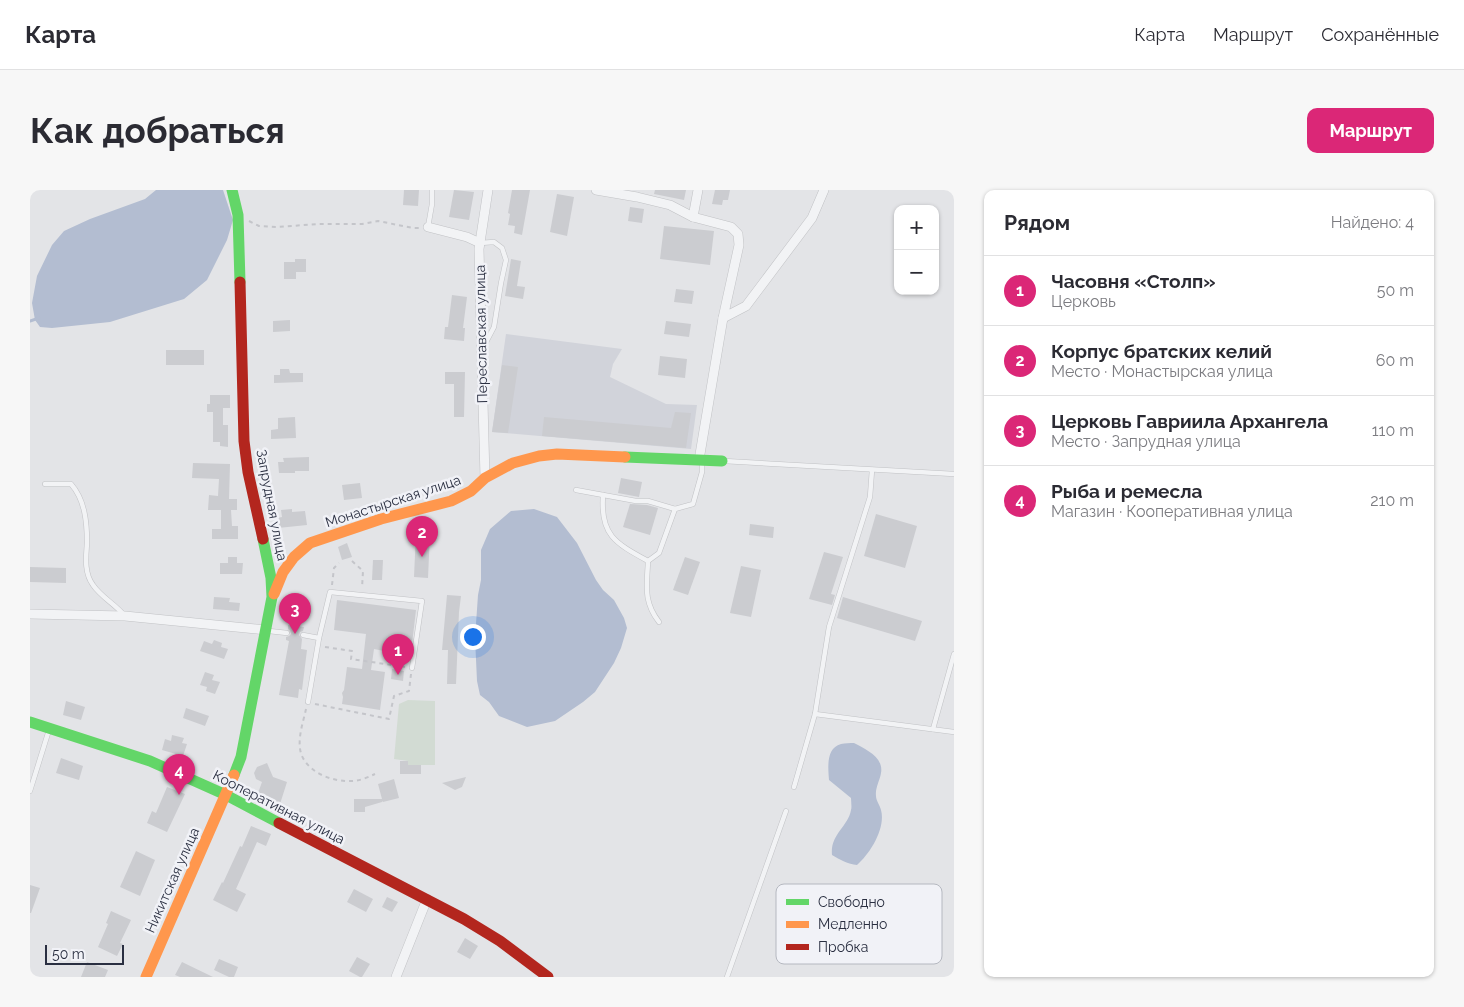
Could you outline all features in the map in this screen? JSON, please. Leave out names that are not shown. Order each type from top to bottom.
[{"type":"street","name":"Переславская улица","points":[[485,478],[480,243],[488,190]]},
{"type":"street","points":[[596,190],[638,194],[670,205],[693,217],[731,227],[738,234],[739,245],[724,318],[701,460]]},
{"type":"street","points":[[693,217],[698,190]]},
{"type":"street","points":[[724,318],[746,306],[812,218],[824,190]]},
{"type":"street","name":"Запрудная улица","points":[[226,794],[241,757],[272,597],[271,578],[248,472],[244,441],[238,215],[234,194]]},
{"type":"street","points":[[428,227],[467,237],[480,243]]},
{"type":"street","name":"Монастырская улица","points":[[272,597],[283,572],[294,557],[310,543],[381,519],[451,501],[471,492],[485,478],[513,463],[539,456],[557,454],[722,461]]},
{"type":"street","points":[[30,614],[125,616],[266,630]]},
{"type":"street","name":"Кооперативная улица","points":[[30,722],[150,761],[226,794],[483,930],[548,977]]},
{"type":"street","name":"Никитская улица","points":[[146,977],[226,794]]},
{"type":"street","points":[[396,977],[426,899]]},
{"type":"lane","points":[[428,227],[432,204],[432,190]]},
{"type":"lane","points":[[480,243],[494,242],[502,248],[506,260],[494,327],[482,349]]},
{"type":"lane","points":[[576,490],[636,502],[648,501],[675,509],[693,504],[702,472],[701,460]]},
{"type":"lane","points":[[722,461],[954,474]]},
{"type":"lane","points":[[794,787],[816,714],[829,627],[870,497],[872,470]]},
{"type":"lane","points":[[45,484],[71,484],[78,492],[86,524],[86,562],[88,574],[92,584],[104,597],[115,604],[125,616]]},
{"type":"lane","points":[[603,495],[602,510],[605,526],[613,538],[628,550],[648,561]]},
{"type":"lane","points":[[648,561],[660,553],[675,509]]},
{"type":"lane","points":[[648,561],[646,598],[651,612],[658,622]]},
{"type":"lane","points":[[308,702],[319,638],[330,592],[422,601],[412,668]]},
{"type":"lane","points":[[266,630],[287,633]]},
{"type":"lane","points":[[303,635],[319,638]]},
{"type":"lane","points":[[933,729],[954,654]]},
{"type":"lane","points":[[816,714],[954,732]]},
{"type":"lane","points":[[30,791],[50,728]]},
{"type":"lane","points":[[727,977],[786,811]]},
{"type":"path","points":[[238,215],[259,226],[362,224],[378,221],[413,228],[428,227]]},
{"type":"path","points":[[352,561],[363,571],[361,595]]},
{"type":"path","points":[[330,592],[334,568],[339,563]]},
{"type":"path","points":[[318,646],[352,651],[351,660],[412,668],[409,692],[394,696],[389,719],[308,702],[300,743],[301,755],[308,766],[322,775],[337,780],[353,782],[375,774]]},
{"type":"shaded area","points":[[506,334],[622,349],[613,364],[610,377],[666,404],[697,405],[691,449],[492,432]]},
{"type":"shaded area","points":[[408,700],[435,701],[435,765],[408,765],[408,761],[394,759],[399,704]]},
{"type":"water","points":[[156,190],[223,190],[233,220],[227,240],[207,280],[184,299],[110,322],[52,328],[40,327],[35,320],[32,303],[37,276],[52,245],[64,231],[90,219],[145,199]]},
{"type":"water","points":[[534,509],[557,517],[577,543],[596,580],[614,600],[627,628],[614,663],[595,692],[555,721],[527,727],[499,716],[489,702],[480,695],[477,681],[475,638],[481,580],[481,550],[490,529],[511,511]]},
{"type":"water","points":[[854,743],[873,754],[880,762],[881,767],[876,793],[881,810],[881,825],[872,848],[857,865],[844,862],[832,855],[836,836],[849,816],[851,798],[829,780],[828,769],[830,754],[836,746]]},
{"type":"building","points":[[404,190],[419,190],[418,206],[403,205]]},
{"type":"building","points":[[454,190],[474,192],[469,220],[449,217]]},
{"type":"building","points":[[512,190],[530,190],[522,235],[514,233],[515,226],[508,225]]},
{"type":"building","points":[[655,190],[686,190],[684,200],[654,194]]},
{"type":"building","points":[[715,190],[730,190],[728,200],[723,200],[722,205],[712,204]]},
{"type":"building","points":[[557,194],[574,197],[567,236],[550,232]]},
{"type":"building","points":[[630,207],[644,209],[642,223],[628,221]]},
{"type":"building","points":[[664,226],[714,231],[710,265],[660,259]]},
{"type":"building","points":[[295,259],[306,259],[306,272],[296,272],[296,279],[284,279],[284,262],[295,262]]},
{"type":"building","points":[[511,259],[521,261],[517,286],[525,287],[523,299],[505,296]]},
{"type":"building","points":[[676,289],[694,291],[692,304],[674,302]]},
{"type":"building","points":[[452,295],[467,297],[463,328],[465,328],[464,341],[444,339],[445,327],[448,327]]},
{"type":"building","points":[[290,320],[290,331],[273,332],[273,321]]},
{"type":"building","points":[[666,321],[691,324],[689,337],[664,334]]},
{"type":"building","points":[[166,350],[204,350],[204,365],[166,365]]},
{"type":"building","points":[[660,356],[687,359],[685,378],[658,375]]},
{"type":"building","points":[[502,365],[518,367],[508,433],[492,432]]},
{"type":"building","points":[[280,369],[289,369],[290,373],[303,373],[303,382],[274,383],[274,375],[280,375]]},
{"type":"building","points":[[445,372],[465,372],[464,417],[454,417],[454,384],[445,384]]},
{"type":"building","points":[[210,395],[230,395],[230,408],[223,408],[223,425],[228,425],[228,447],[220,446],[220,442],[213,442],[213,412],[207,412],[207,404],[210,404]]},
{"type":"building","points":[[675,412],[691,413],[686,448],[542,436],[544,417],[671,428]]},
{"type":"building","points":[[295,417],[296,438],[271,439],[271,430],[278,429],[278,418]]},
{"type":"building","points":[[309,457],[309,471],[279,473],[278,462],[284,462],[283,458]]},
{"type":"building","points":[[193,463],[230,464],[229,499],[237,499],[237,510],[231,510],[232,526],[238,526],[238,539],[212,539],[212,529],[221,529],[221,510],[208,510],[209,495],[218,496],[219,479],[192,478]]},
{"type":"building","points":[[621,478],[642,482],[639,497],[618,493]]},
{"type":"building","points":[[360,483],[362,498],[344,500],[342,485]]},
{"type":"building","points":[[630,504],[658,508],[650,535],[623,527]]},
{"type":"building","points":[[292,509],[292,512],[305,511],[307,525],[278,528],[277,518],[282,517],[281,510]]},
{"type":"building","points":[[876,514],[917,526],[905,568],[864,556]]},
{"type":"building","points":[[750,524],[774,527],[773,538],[749,535]]},
{"type":"building","points":[[416,532],[430,533],[428,578],[414,577]]},
{"type":"building","points":[[347,543],[352,557],[342,560],[338,547]]},
{"type":"building","points":[[824,552],[843,557],[831,594],[835,595],[832,605],[809,599]]},
{"type":"building","points":[[228,557],[237,557],[237,563],[243,563],[242,574],[220,574],[220,563],[228,563]]},
{"type":"building","points":[[685,557],[700,562],[688,595],[673,590]]},
{"type":"building","points":[[373,560],[383,560],[382,580],[372,580]]},
{"type":"building","points":[[741,566],[761,570],[751,617],[730,613]]},
{"type":"building","points":[[30,567],[66,568],[66,583],[30,582]]},
{"type":"building","points":[[447,595],[461,596],[456,684],[447,684],[448,650],[442,650]]},
{"type":"building","points":[[214,597],[230,598],[229,602],[240,603],[239,611],[213,609]]},
{"type":"building","points":[[843,597],[922,621],[915,641],[837,618]]},
{"type":"building","points":[[337,600],[416,610],[412,644],[385,640],[384,651],[374,649],[371,670],[385,672],[380,710],[342,704],[347,667],[362,669],[366,634],[334,630]]},
{"type":"building","points":[[288,625],[304,627],[299,635],[302,639],[301,649],[307,650],[302,690],[299,689],[298,698],[279,695],[289,641],[286,640],[286,637],[291,634]]},
{"type":"building","points":[[214,640],[222,643],[221,647],[228,649],[224,659],[200,651],[204,641],[212,644]]},
{"type":"building","points":[[392,669],[404,671],[403,681],[391,679]]},
{"type":"building","points":[[205,672],[214,675],[212,680],[220,682],[215,694],[206,691],[207,687],[200,685]]},
{"type":"building","points":[[66,701],[85,707],[81,720],[63,715]]},
{"type":"building","points":[[186,708],[209,716],[205,726],[183,718]]},
{"type":"building","points":[[172,735],[184,738],[182,743],[187,744],[183,756],[162,750],[165,739],[171,741]]},
{"type":"building","points":[[61,758],[83,766],[79,780],[56,773]]},
{"type":"building","points":[[400,761],[408,761],[408,765],[421,765],[421,774],[400,774]]},
{"type":"building","points":[[267,763],[273,777],[287,782],[280,804],[257,796],[262,782],[256,779],[254,773],[257,767]]},
{"type":"building","points":[[466,777],[462,787],[455,790],[442,783]]},
{"type":"building","points":[[394,779],[399,798],[365,807],[365,812],[354,812],[354,799],[382,799],[378,784]]},
{"type":"building","points":[[167,787],[185,794],[167,832],[147,823],[152,811],[156,813]]},
{"type":"building","points":[[251,826],[271,834],[266,846],[257,842],[236,889],[246,894],[237,912],[213,900],[240,846],[242,847]]},
{"type":"building","points":[[136,851],[155,860],[140,896],[120,887]]},
{"type":"building","points":[[30,885],[40,888],[31,913],[30,913]]},
{"type":"building","points":[[354,889],[373,899],[366,912],[347,902]]},
{"type":"building","points":[[387,897],[398,902],[392,912],[382,907]]},
{"type":"building","points":[[111,911],[131,920],[120,943],[123,944],[117,956],[98,947],[108,924],[106,923]]},
{"type":"building","points":[[465,938],[478,946],[470,959],[457,952]]},
{"type":"building","points":[[357,957],[370,964],[362,977],[349,971]]},
{"type":"building","points":[[219,959],[238,967],[234,977],[229,977],[214,970]]},
{"type":"building","points":[[87,962],[108,970],[105,977],[81,977]]},
{"type":"building","points":[[182,962],[213,977],[180,977],[175,975]]},
{"type":"waterway","points":[[30,321],[39,318]]},
{"type":"traffic: fast","points":[[232,190],[238,215],[240,282]]},
{"type":"traffic: fast","points":[[625,457],[722,461]]},
{"type":"traffic: fast","points":[[234,775],[241,757],[272,597],[271,578],[263,539]]},
{"type":"traffic: fast","points":[[30,722],[150,761],[226,795],[279,823]]},
{"type":"traffic: slow","points":[[274,594],[283,572],[294,557],[310,543],[381,519],[451,501],[471,491],[485,478],[513,463],[539,456],[557,454],[625,457]]},
{"type":"traffic: slow","points":[[146,977],[234,775]]},
{"type":"traffic: jam","points":[[240,282],[244,441],[248,472],[263,539]]},
{"type":"traffic: jam","points":[[279,823],[464,919],[500,941],[548,977]]},
{"type":"place","name":"Корпус братских келий","points":[[422,557]]},
{"type":"place","name":"Церковь Гавриила Архангела","points":[[295,634]]},
{"type":"place","name":"Часовня «Столп»","points":[[398,675]]},
{"type":"place","name":"Рыба и ремесла","points":[[179,795]]}]
